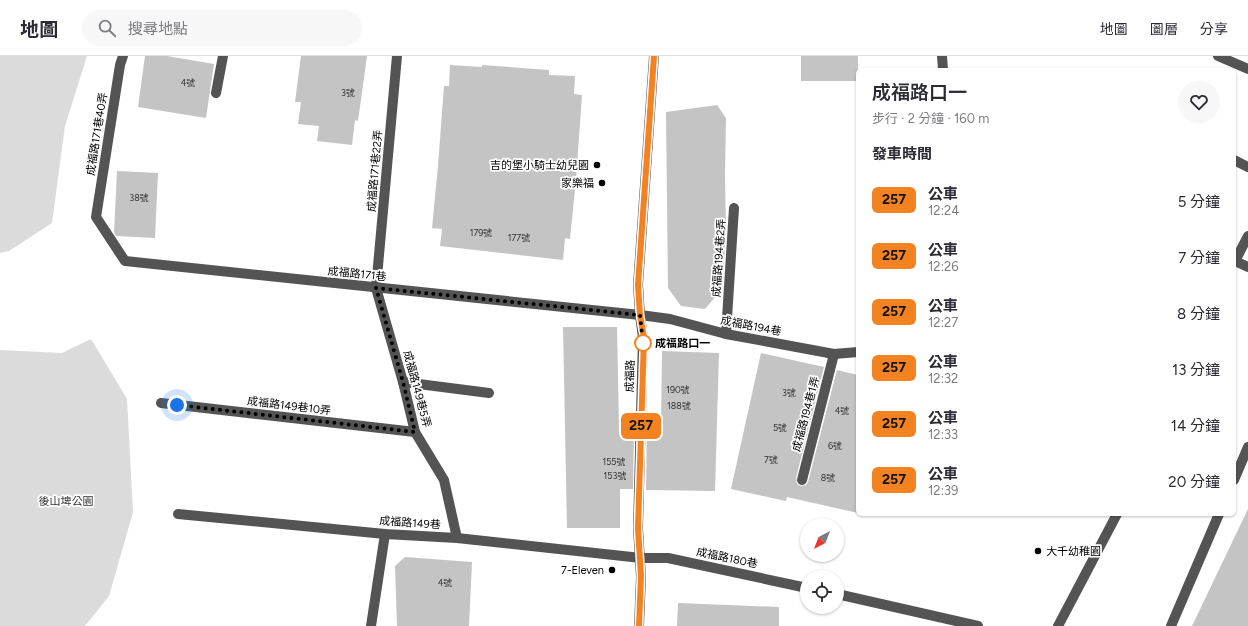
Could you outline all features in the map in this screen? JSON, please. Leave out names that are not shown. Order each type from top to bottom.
[{"type":"street","name":"成福路171巷40弄","points":[[96,217],[120,65],[123,56]]},
{"type":"street","points":[[216,93],[223,56]]},
{"type":"street","name":"成福路171巷22弄","points":[[376,288],[397,56]]},
{"type":"street","name":"成福路","points":[[639,626],[641,558],[638,528],[644,338],[640,315],[638,285],[654,56]]},
{"type":"street","points":[[942,56],[942,68]]},
{"type":"street","points":[[1218,56],[1248,69]]},
{"type":"street","points":[[1236,161],[1248,167]]},
{"type":"street","name":"成福路194巷2弄","points":[[726,334],[734,208]]},
{"type":"street","name":"成福路171巷","points":[[96,217],[125,261],[640,315]]},
{"type":"street","points":[[1236,260],[1248,236]]},
{"type":"street","points":[[1236,262],[1248,266]]},
{"type":"street","name":"成福路149巷5弄","points":[[376,288],[403,382],[415,432],[444,480],[457,538]]},
{"type":"street","name":"成福路194巷","points":[[640,315],[670,319],[726,334],[834,354],[856,352]]},
{"type":"street","name":"成福路194巷1弄","points":[[802,480],[834,354]]},
{"type":"street","points":[[403,382],[488,393]]},
{"type":"street","name":"成福路149巷10弄","points":[[161,403],[415,432]]},
{"type":"street","points":[[1236,475],[1248,447]]},
{"type":"street","name":"成福路149巷","points":[[178,514],[385,534],[457,538],[641,558]]},
{"type":"street","points":[[1058,626],[1116,516]]},
{"type":"street","points":[[1171,626],[1218,516]]},
{"type":"street","points":[[371,626],[385,534]]},
{"type":"street","name":"成福路180巷","points":[[641,558],[668,558],[800,586]]},
{"type":"street","points":[[844,596],[978,626]]},
{"type":"green space","points":[[0,56],[87,56],[65,126],[52,223],[9,251],[0,253]]},
{"type":"green space","name":"後山埤公園","points":[[91,339],[127,399],[133,512],[109,596],[85,626],[0,626],[0,350],[62,353]]},
{"type":"building","points":[[145,56],[167,56],[214,64],[206,118],[138,107]]},
{"type":"building","points":[[301,56],[367,56],[358,121],[355,120],[352,145],[317,141],[319,126],[298,124],[301,102],[295,102]]},
{"type":"building","points":[[801,56],[858,56],[856,81],[801,81]]},
{"type":"building","points":[[450,65],[482,67],[482,65],[549,70],[549,75],[575,76],[574,94],[582,95],[570,239],[565,238],[563,260],[440,246],[442,229],[432,228],[444,86],[449,86]]},
{"type":"building","points":[[717,105],[726,118],[726,233],[722,289],[705,309],[681,306],[668,288],[666,112]]},
{"type":"building","points":[[117,171],[158,173],[155,238],[116,236],[114,232]]},
{"type":"building","points":[[563,327],[617,327],[619,427],[634,427],[633,489],[620,489],[620,528],[567,528]]},
{"type":"building","points":[[662,351],[719,353],[715,491],[646,490],[647,427],[661,427]]},
{"type":"building","points":[[761,353],[824,367],[796,478],[797,484],[801,486],[806,485],[808,482],[837,370],[856,375],[856,513],[787,497],[786,501],[731,489]]},
{"type":"building","points":[[1248,509],[1248,626],[1192,626]]},
{"type":"building","points":[[405,557],[472,562],[469,626],[397,626],[395,566]]},
{"type":"building","points":[[678,603],[779,607],[779,626],[677,626]]},
{"type":"bus line","name":"257","points":[[639,626],[641,558],[638,528],[644,338],[640,315],[638,285],[654,56]]},
{"type":"place","name":"吉的堡小騎士幼兒園","points":[[597,165]]},
{"type":"place","name":"家樂福","points":[[602,183]]},
{"type":"place","name":"成福路口一","points":[[643,343]]},
{"type":"place","name":"大千幼稚園","points":[[1038,551]]},
{"type":"place","name":"7-Eleven","points":[[612,570]]},
{"type":"route","points":[[177,405],[415,432],[403,382],[376,288],[640,315],[644,338],[643,343]]}]
